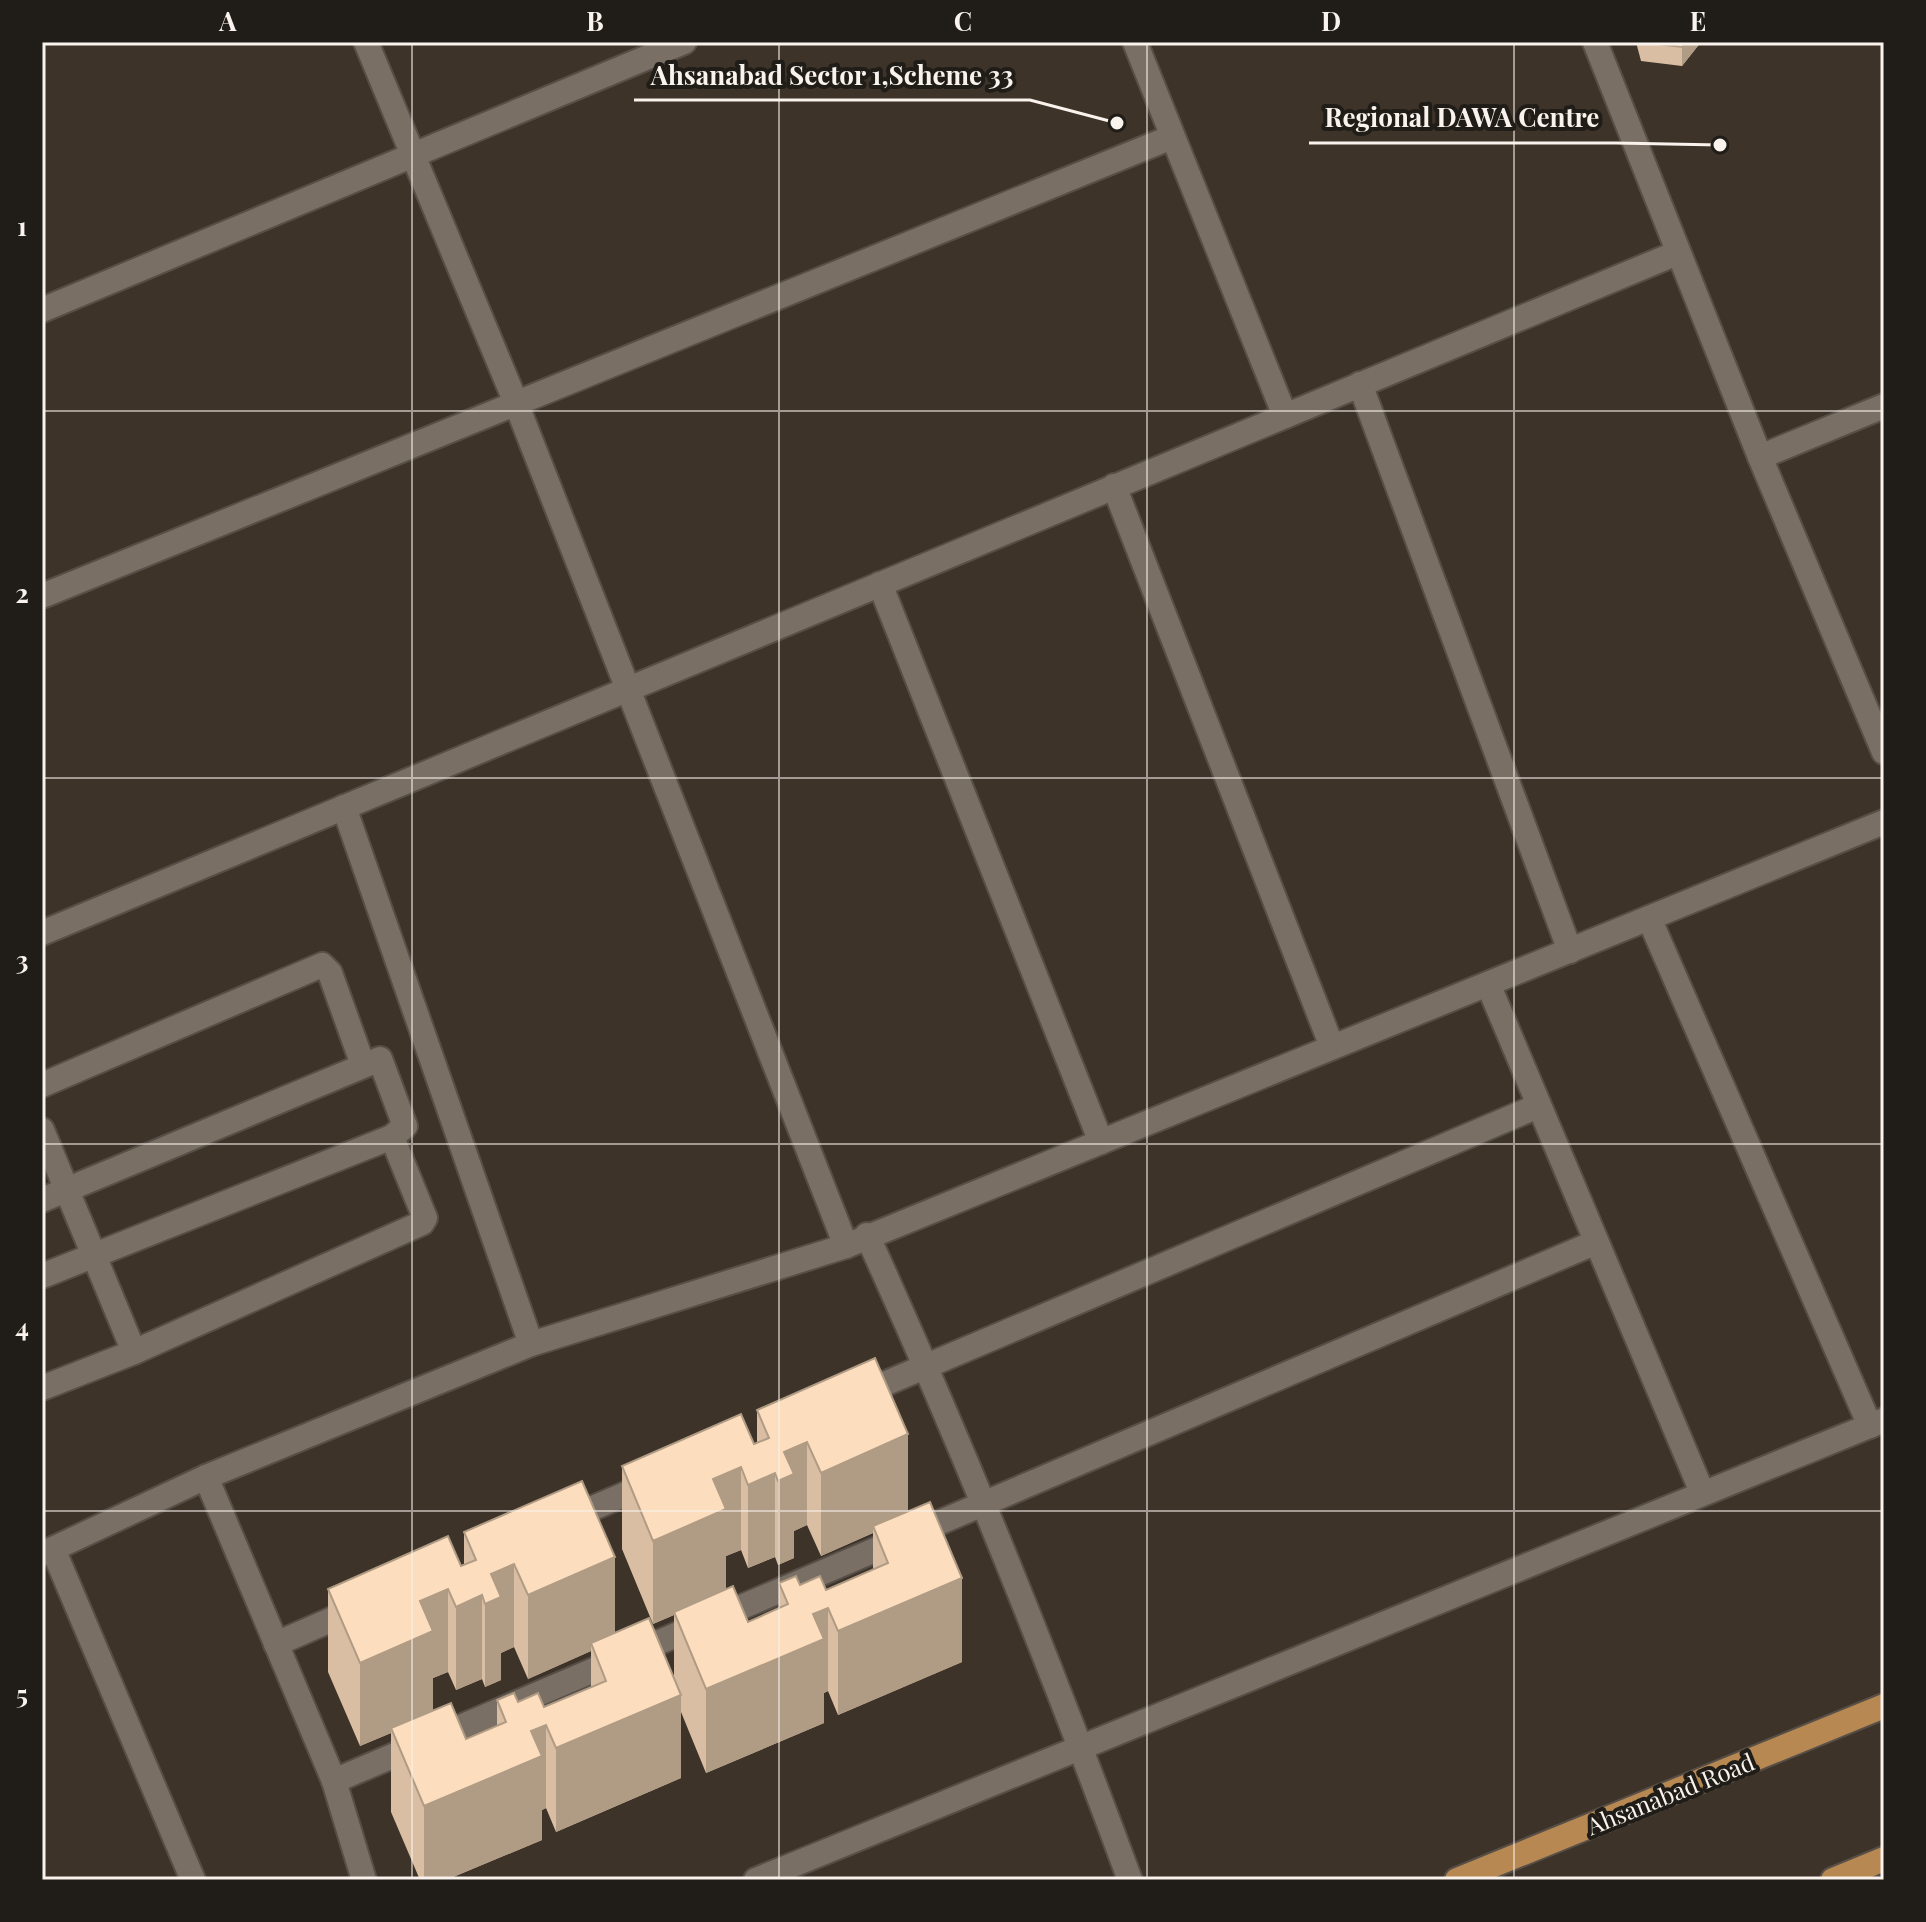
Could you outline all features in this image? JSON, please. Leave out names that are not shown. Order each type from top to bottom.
[{"type":"main road","name":"Ahsanabad Road","points":[[1457,1880],[1884,1706]]},
{"type":"main road","points":[[1833,1880],[1884,1859]]},
{"type":"street","points":[[366,42],[516,403],[628,689],[857,1241],[926,1366],[1081,1749],[1130,1880]]},
{"type":"street","points":[[42,310],[684,42]]},
{"type":"street","points":[[1135,42],[1285,416]]},
{"type":"street","points":[[1595,42],[1760,457],[1884,752]]},
{"type":"street","points":[[42,596],[1172,137]]},
{"type":"street","points":[[42,933],[1677,253]]},
{"type":"street","points":[[1360,384],[1570,951]]},
{"type":"street","points":[[1760,457],[1884,406]]},
{"type":"street","points":[[1114,486],[1332,1047]]},
{"type":"street","points":[[880,584],[1101,1142]]},
{"type":"street","points":[[344,807],[531,1344]]},
{"type":"street","points":[[193,1880],[47,1552],[206,1477],[531,1344],[857,1241],[1884,822]]},
{"type":"street","points":[[756,1880],[1877,1423],[1649,918]]},
{"type":"street","points":[[42,1085],[322,965],[330,973],[363,1065]]},
{"type":"street","points":[[1488,984],[1594,1243],[1702,1492]]},
{"type":"street","points":[[42,1200],[363,1065],[382,1061],[405,1126],[392,1137],[42,1276]]},
{"type":"street","points":[[840,1403],[1538,1106]]},
{"type":"street","points":[[42,1130],[96,1253],[134,1352]]},
{"type":"street","points":[[42,1388],[134,1352],[424,1221],[392,1137]]},
{"type":"street","points":[[334,1781],[1594,1243]]},
{"type":"street","points":[[206,1477],[334,1781],[364,1880]]},
{"type":"street","points":[[536,1533],[666,1477]]},
{"type":"street","points":[[276,1644],[377,1601]]},
{"type":"building","points":[[1641,42],[1686,42],[1682,47]]},
{"type":"building","points":[[875,1358],[908,1434],[821,1473],[807,1442],[784,1452],[794,1474],[778,1481],[775,1473],[748,1485],[741,1467],[713,1479],[726,1509],[653,1541],[622,1466],[741,1414],[754,1444],[769,1438],[757,1410]]},
{"type":"building","points":[[582,1481],[615,1557],[528,1595],[514,1564],[491,1574],[501,1597],[485,1604],[482,1595],[456,1607],[448,1589],[420,1601],[433,1631],[360,1663],[328,1589],[448,1536],[461,1566],[476,1560],[464,1532]]},
{"type":"building","points":[[930,1502],[962,1578],[838,1631],[828,1608],[813,1614],[824,1639],[706,1689],[674,1612],[733,1586],[748,1622],[788,1604],[779,1583],[796,1576],[800,1585],[820,1576],[826,1590],[888,1563],[873,1526]]},
{"type":"building","points":[[649,1618],[681,1695],[556,1748],[546,1725],[531,1731],[542,1756],[424,1806],[391,1728],[451,1703],[466,1739],[506,1722],[497,1700],[514,1693],[518,1702],[538,1693],[544,1707],[606,1681],[591,1643]]},
{"type":"place","name":"Ahsanabad Sector 1,Scheme 33","points":[[1117,123]]},
{"type":"place","name":"Regional DAWA Centre","points":[[1720,145]]}]
